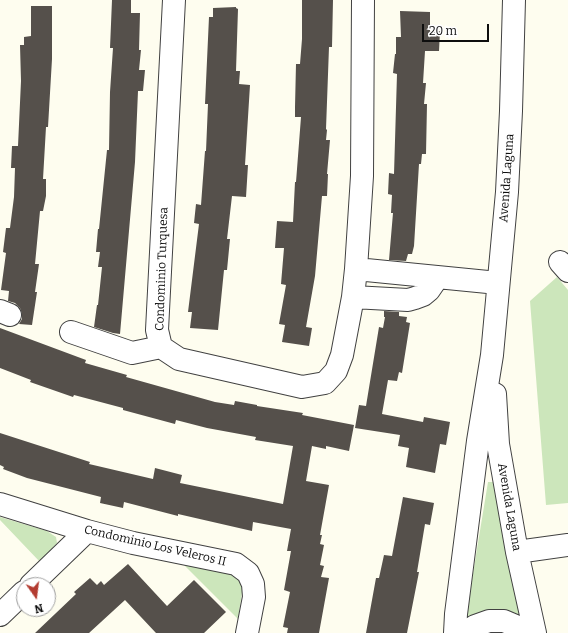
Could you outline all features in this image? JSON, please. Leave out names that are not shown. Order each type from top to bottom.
[{"type":"street","name":"Condominio Turquesa","points":[[174,0],[157,330],[161,347],[179,359],[302,387],[325,383],[336,371],[342,355],[353,297],[362,176],[363,0]]},
{"type":"street","name":"Avenida Laguna","points":[[454,633],[478,441],[492,355],[507,185],[514,0]]},
{"type":"street","points":[[356,269],[498,282]]},
{"type":"street","points":[[353,297],[408,300],[423,295],[429,290],[438,277]]},
{"type":"street","points":[[71,332],[132,353],[161,347]]},
{"type":"street","name":"Avenida Laguna","points":[[492,355],[498,444],[517,552],[535,633]]},
{"type":"street","name":"Condominio Los Veleros II","points":[[0,504],[87,531],[140,544],[236,564],[242,568],[251,579],[254,590],[247,633]]},
{"type":"street","points":[[39,577],[87,531]]},
{"type":"street","points":[[517,552],[568,545]]},
{"type":"street","points":[[0,615],[16,600]]},
{"type":"street","points":[[465,633],[475,626],[489,621],[504,622],[518,627],[526,633]]},
{"type":"green space","points":[[557,277],[568,290],[568,503],[546,505],[530,301]]},
{"type":"green space","points":[[488,482],[495,482],[524,619],[465,622]]},
{"type":"green space","points":[[0,517],[47,531],[56,537],[57,543],[40,562],[0,520]]},
{"type":"green space","points":[[184,565],[236,575],[243,586],[238,619]]},
{"type":"building","points":[[112,0],[131,0],[131,13],[140,13],[139,50],[141,50],[139,70],[145,70],[143,91],[138,91],[135,162],[120,334],[94,327],[102,267],[98,267],[100,252],[96,252],[107,150],[109,150],[110,92],[113,48],[110,48]]},
{"type":"building","points":[[302,0],[333,0],[332,47],[329,47],[326,129],[326,140],[330,140],[327,196],[322,196],[315,276],[306,327],[312,328],[309,346],[282,342],[285,325],[279,324],[286,285],[281,284],[284,248],[275,248],[277,221],[293,222],[301,117],[295,117],[295,107],[296,64],[300,64],[302,39]]},
{"type":"building","points":[[31,6],[52,6],[52,59],[43,179],[46,179],[46,196],[43,211],[40,211],[35,264],[39,264],[35,292],[37,292],[32,325],[19,324],[22,319],[20,308],[15,303],[8,301],[9,291],[1,290],[6,253],[3,252],[6,228],[10,228],[14,197],[15,168],[11,168],[12,146],[18,146],[21,81],[20,45],[24,45],[24,37],[31,36]]},
{"type":"building","points":[[236,7],[238,9],[236,71],[240,71],[239,84],[250,85],[245,165],[248,165],[246,197],[232,196],[227,239],[230,239],[227,270],[224,270],[218,330],[190,328],[192,312],[188,312],[199,224],[194,223],[196,204],[201,205],[206,151],[208,104],[205,104],[209,17],[213,17],[213,8]]},
{"type":"building","points":[[400,11],[430,12],[430,31],[440,31],[439,51],[425,51],[423,83],[426,83],[424,104],[427,104],[426,154],[422,154],[421,164],[419,164],[414,246],[412,254],[408,254],[406,261],[389,260],[393,213],[391,213],[392,195],[388,194],[389,173],[394,174],[397,74],[393,73],[396,54],[396,37],[401,37]]},
{"type":"building","points":[[384,311],[399,312],[399,316],[407,317],[406,322],[410,323],[402,373],[399,372],[397,381],[388,380],[382,414],[423,422],[424,417],[450,422],[446,445],[440,444],[435,473],[406,467],[409,448],[398,446],[400,435],[355,428],[359,405],[366,406],[379,327],[383,328],[385,317]]},
{"type":"building","points":[[0,328],[86,360],[85,363],[127,375],[126,377],[215,402],[234,405],[235,401],[303,413],[302,415],[354,425],[349,451],[326,446],[326,449],[312,446],[306,481],[329,485],[320,535],[322,535],[320,544],[324,545],[320,565],[324,566],[321,577],[329,578],[319,633],[287,633],[288,628],[283,627],[290,592],[284,590],[291,551],[287,551],[291,529],[253,522],[252,531],[178,514],[178,516],[124,502],[123,508],[100,503],[101,497],[27,478],[3,469],[4,467],[0,465],[0,433],[90,462],[89,464],[153,479],[155,468],[182,475],[180,483],[283,504],[293,446],[255,440],[256,437],[207,428],[176,420],[175,424],[74,395],[73,397],[30,382],[31,380],[0,368]]},
{"type":"building","points":[[403,497],[434,503],[430,525],[425,524],[417,572],[419,572],[407,633],[366,633],[376,578],[379,578],[384,555],[392,556]]},
{"type":"building","points":[[128,564],[167,606],[194,580],[226,612],[204,633],[156,633],[125,600],[89,633],[35,633],[52,617],[56,617],[56,613],[76,594],[74,592],[90,578],[97,585],[101,581],[104,585]]}]
